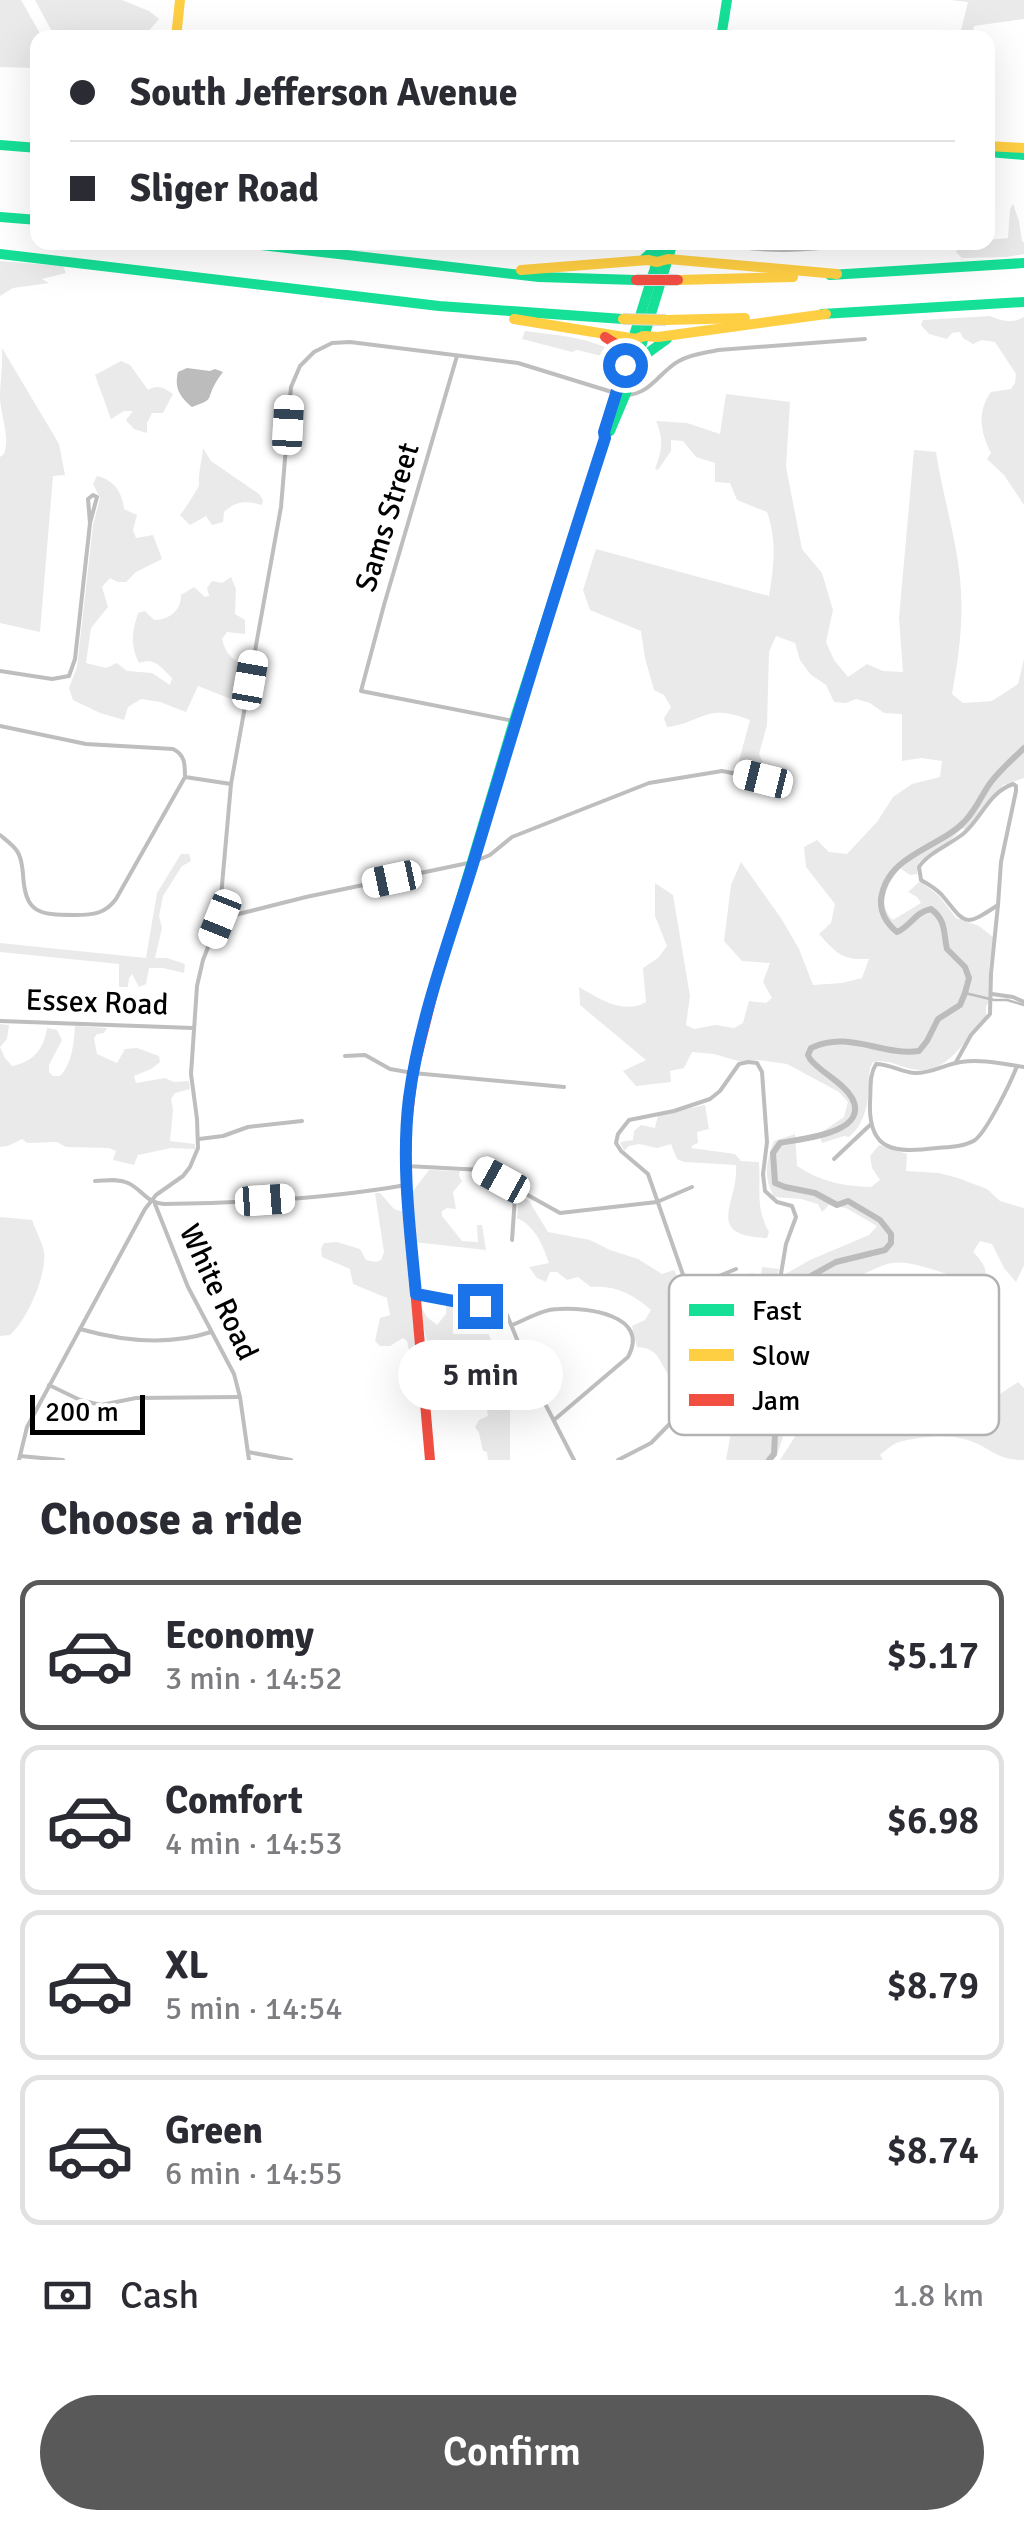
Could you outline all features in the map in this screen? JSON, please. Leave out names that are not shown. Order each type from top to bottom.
[{"type":"main road","points":[[177,30],[180,0]]},
{"type":"main road","points":[[722,30],[727,0]]},
{"type":"main road","points":[[0,145],[30,147]]},
{"type":"main road","points":[[995,149],[1023,150]]},
{"type":"main road","points":[[0,217],[30,219]]},
{"type":"main road","points":[[301,250],[468,270],[636,280],[742,280],[1024,264]]},
{"type":"main road","points":[[638,262],[656,250]]},
{"type":"main road","points":[[430,1460],[406,1184],[406,1132],[413,1072],[430,1002],[514,721],[663,264],[663,250]]},
{"type":"main road","points":[[639,337],[638,323],[669,250]]},
{"type":"main road","points":[[0,254],[439,306],[623,320],[826,314],[1024,302]]},
{"type":"main road","points":[[468,270],[549,269],[648,260],[837,274]]},
{"type":"main road","points":[[439,306],[639,337],[826,314]]},
{"type":"main road","points":[[590,332],[608,337],[616,344],[629,369]]},
{"type":"main road","points":[[629,369],[660,342],[687,333]]},
{"type":"street","points":[[63,1460],[20,1458],[27,1427],[152,1203],[190,1167],[199,1139],[192,1092],[192,1028],[200,972],[220,919],[230,784],[281,507],[291,387],[300,366],[321,348],[340,342],[518,363],[621,394],[640,394],[677,362],[701,353],[865,340]]},
{"type":"street","name":"Sams Street","points":[[457,355],[361,692],[514,721]]},
{"type":"street","points":[[0,671],[52,679],[69,676],[90,524]]},
{"type":"street","points":[[0,726],[86,744],[173,749],[184,758],[185,777],[110,908],[97,914],[36,910],[25,896],[17,850],[0,835]]},
{"type":"street","points":[[220,919],[474,862],[512,837],[649,783],[722,771],[763,779]]},
{"type":"street","points":[[185,777],[230,784]]},
{"type":"street","points":[[956,1062],[975,1029],[990,1014],[991,973],[998,905],[1001,862],[1016,791],[1012,784],[1001,789],[966,832],[925,858],[919,867],[921,880],[937,890],[961,918],[973,920],[998,905]]},
{"type":"street","points":[[992,994],[1024,1002]]},
{"type":"street","name":"Essex Road","points":[[0,1020],[192,1028]]},
{"type":"street","points":[[345,1056],[365,1055],[390,1069],[564,1087]]},
{"type":"street","points":[[984,1061],[1021,1067],[982,1133],[964,1145],[920,1150],[900,1150],[881,1142],[870,1124],[872,1072],[876,1064],[921,1073],[956,1062],[984,1061]]},
{"type":"street","points":[[683,1275],[648,1174],[621,1152],[616,1143],[618,1134],[629,1120],[710,1099],[739,1064],[748,1062],[757,1063],[762,1072],[767,1142],[765,1192],[777,1202],[792,1206],[796,1217],[781,1275]]},
{"type":"street","points":[[199,1139],[248,1126],[302,1122]]},
{"type":"street","points":[[834,1160],[870,1124]]},
{"type":"street","points":[[406,1166],[483,1170],[560,1213],[656,1202],[692,1187]]},
{"type":"street","points":[[94,1182],[128,1183],[152,1203],[293,1198],[406,1184]]},
{"type":"street","points":[[512,1240],[519,1190]]},
{"type":"street","name":"White Road","points":[[152,1203],[174,1258],[234,1374],[249,1460]]},
{"type":"street","points":[[722,1275],[736,1269]]},
{"type":"street","points":[[416,1294],[498,1310],[506,1315],[574,1460]]},
{"type":"street","points":[[512,1325],[561,1308],[611,1315],[620,1318],[630,1330],[633,1344],[628,1357],[554,1420]]},
{"type":"street","points":[[80,1330],[140,1340],[177,1339],[211,1332]]},
{"type":"street","points":[[48,1385],[101,1405],[136,1398],[240,1397]]},
{"type":"street","points":[[618,1460],[638,1452],[669,1424]]},
{"type":"street","points":[[248,1452],[291,1460]]},
{"type":"street","points":[[638,1452],[642,1460]]},
{"type":"shaded area","points":[[0,0],[21,0],[38,30],[30,30],[30,68],[0,67]]},
{"type":"shaded area","points":[[35,0],[122,0],[159,19],[149,30],[51,30]]},
{"type":"shaded area","points":[[951,0],[1024,0],[1024,19],[961,30],[968,2]]},
{"type":"shaded area","points":[[1013,204],[1024,254],[962,258],[956,252],[995,250],[995,239],[1008,238]]},
{"type":"shaded area","points":[[0,261],[63,266],[66,273],[42,279],[49,283],[13,288],[0,296]]},
{"type":"shaded area","points":[[990,316],[1007,321],[1024,317],[1024,505],[1004,475],[987,459],[991,453],[982,422],[991,392],[1011,389],[1016,374],[995,342],[982,340],[973,344],[960,332],[947,339],[929,334],[921,325],[923,320]]},
{"type":"shaded area","points":[[525,331],[595,343],[618,353],[622,361],[522,339]]},
{"type":"shaded area","points":[[2,348],[59,444],[65,475],[53,476],[40,632],[0,623],[0,457],[6,440],[0,398]]},
{"type":"shaded area","points":[[121,361],[130,365],[148,390],[161,387],[173,394],[163,413],[152,413],[147,433],[134,429],[126,420],[133,411],[124,411],[111,419],[95,375]]},
{"type":"shaded area","points":[[187,368],[223,372],[209,398],[192,407],[181,396],[177,383],[178,372]]},
{"type":"shaded area","points":[[726,394],[790,402],[786,467],[802,549],[822,573],[833,610],[826,642],[848,677],[867,664],[883,671],[903,672],[899,618],[914,450],[936,452],[957,557],[961,618],[952,694],[963,703],[992,701],[1018,684],[1024,659],[1024,778],[1003,785],[966,829],[919,862],[917,874],[910,875],[900,868],[885,900],[893,920],[921,903],[908,892],[920,881],[939,896],[956,918],[979,926],[993,937],[986,1017],[955,1054],[936,1067],[912,1069],[873,1062],[867,1106],[856,1130],[849,1137],[822,1143],[819,1134],[844,1117],[848,1102],[839,1092],[787,1064],[738,1061],[692,1052],[684,1068],[670,1071],[671,1082],[636,1086],[623,1071],[646,1060],[580,1005],[579,987],[620,1006],[646,1002],[643,968],[667,946],[655,916],[655,883],[673,895],[690,996],[686,1025],[694,1029],[716,1025],[734,1028],[743,1023],[749,1001],[766,1003],[772,998],[763,982],[770,963],[742,961],[724,941],[731,885],[741,862],[781,918],[813,985],[862,978],[869,959],[841,954],[819,934],[831,923],[835,904],[806,867],[804,847],[817,840],[829,852],[847,854],[877,822],[893,797],[912,784],[940,777],[942,761],[902,761],[902,714],[884,713],[856,699],[834,702],[826,685],[810,674],[800,660],[795,643],[776,636],[769,652],[767,725],[759,754],[766,769],[755,773],[737,768],[750,720],[714,713],[667,727],[664,718],[671,707],[664,695],[654,690],[641,631],[590,610],[583,590],[596,549],[769,596],[774,554],[767,512],[737,500],[730,483],[715,482],[715,463],[696,457],[683,441],[671,440],[671,451],[655,469],[661,445],[656,421],[687,423],[720,434]]},
{"type":"shaded area","points":[[203,448],[211,461],[259,494],[262,505],[238,503],[224,512],[223,522],[212,525],[206,516],[190,525],[180,515],[199,486]]},
{"type":"shaded area","points":[[97,476],[108,480],[121,497],[124,509],[137,515],[133,530],[136,538],[153,535],[162,559],[136,572],[126,582],[110,578],[102,587],[108,607],[91,628],[86,663],[106,668],[117,663],[127,671],[152,673],[170,685],[172,678],[157,664],[139,663],[133,638],[138,613],[145,611],[154,620],[165,618],[176,610],[181,595],[194,587],[209,596],[207,588],[212,581],[222,583],[231,577],[236,589],[235,614],[245,620],[245,634],[227,632],[222,639],[231,656],[247,668],[241,703],[198,686],[186,712],[141,699],[128,707],[124,720],[73,700],[69,688],[77,667],[93,525],[100,498],[93,484]]},
{"type":"shaded area","points":[[181,854],[189,854],[191,861],[182,866],[163,896],[159,916],[162,928],[155,958],[185,964],[184,973],[149,968],[146,984],[139,987],[132,974],[128,987],[119,987],[119,964],[0,952],[0,943],[146,958],[157,893]]},
{"type":"shaded area","points":[[0,1024],[9,1025],[7,1039],[0,1047]]},
{"type":"shaded area","points":[[75,1026],[107,1028],[94,1038],[97,1054],[117,1063],[125,1049],[137,1048],[159,1056],[160,1062],[134,1076],[136,1083],[165,1078],[189,1081],[190,1089],[175,1093],[171,1099],[170,1141],[195,1144],[195,1149],[171,1148],[138,1155],[134,1165],[113,1160],[116,1151],[109,1148],[27,1143],[22,1139],[0,1147],[0,1047],[12,1066],[19,1064],[36,1053],[47,1028],[57,1030],[62,1040],[49,1072],[60,1076],[70,1059]]},
{"type":"shaded area","points":[[705,1105],[709,1129],[697,1132],[698,1143],[691,1148],[759,1162],[760,1206],[769,1232],[767,1238],[747,1236],[729,1224],[736,1165],[684,1162],[677,1159],[671,1144],[657,1148],[639,1144],[624,1151],[620,1142],[633,1140],[634,1131],[641,1125],[655,1128],[658,1115]]},
{"type":"shaded area","points":[[795,1134],[797,1166],[842,1184],[871,1187],[880,1180],[870,1156],[879,1145],[907,1154],[906,1171],[958,1178],[987,1189],[1000,1201],[1024,1208],[1024,1265],[1016,1282],[992,1244],[980,1241],[973,1252],[986,1275],[950,1275],[897,1262],[860,1275],[784,1275],[869,1235],[877,1226],[846,1208],[829,1205],[822,1212],[818,1204],[774,1197],[767,1175],[774,1141]]},
{"type":"shaded area","points":[[429,1170],[460,1171],[462,1181],[453,1192],[456,1209],[447,1208],[442,1216],[462,1241],[478,1242],[477,1225],[482,1225],[486,1250],[413,1242],[410,1195]]},
{"type":"shaded area","points":[[375,1193],[404,1212],[418,1363],[412,1364],[403,1338],[390,1346],[380,1346],[375,1341],[380,1318],[390,1315],[387,1298],[353,1284],[350,1269],[322,1257],[324,1243],[337,1242],[360,1249],[366,1260],[381,1260],[384,1252]]},
{"type":"shaded area","points":[[519,1195],[529,1201],[548,1232],[590,1240],[638,1259],[662,1274],[674,1270],[677,1275],[669,1275],[668,1374],[654,1352],[637,1347],[632,1326],[645,1320],[651,1310],[644,1304],[616,1289],[591,1287],[578,1277],[567,1280],[550,1272],[546,1282],[537,1278],[529,1267],[549,1263],[534,1231],[517,1218]]},
{"type":"shaded area","points":[[0,1217],[32,1220],[44,1262],[23,1319],[10,1335],[0,1336]]},
{"type":"shaded area","points":[[762,1267],[779,1269],[778,1275],[761,1275]]},
{"type":"shaded area","points":[[446,1302],[478,1308],[496,1352],[510,1366],[510,1460],[488,1460],[487,1452],[483,1451],[475,1427],[488,1416],[481,1380],[438,1376],[421,1306],[437,1325],[446,1314]]},
{"type":"shaded area","points":[[1018,1382],[1024,1388],[1024,1460],[1005,1458],[964,1439],[940,1436],[896,1443],[880,1455],[883,1460],[780,1460],[796,1435],[999,1435],[999,1395]]},
{"type":"shaded area","points":[[730,1435],[784,1435],[773,1460],[726,1460]]},
{"type":"waterway","points":[[813,1275],[836,1262],[885,1250],[891,1243],[891,1234],[880,1220],[848,1201],[837,1205],[815,1193],[775,1183],[773,1153],[780,1143],[842,1127],[855,1110],[848,1092],[808,1055],[811,1048],[839,1042],[919,1051],[938,1019],[960,1005],[969,978],[965,967],[947,949],[940,918],[931,909],[897,932],[884,917],[881,899],[893,872],[965,821],[991,782],[1024,748]]},
{"type":"waterway","points":[[965,993],[1024,1005]]},
{"type":"waterway","points":[[769,1460],[774,1454],[775,1435]]},
{"type":"traffic: fast","points":[[722,30],[727,0]]},
{"type":"traffic: fast","points":[[0,145],[30,147]]},
{"type":"traffic: fast","points":[[995,153],[1024,155]]},
{"type":"traffic: fast","points":[[0,217],[30,219]]},
{"type":"traffic: fast","points":[[304,250],[539,277],[636,280]]},
{"type":"traffic: fast","points":[[645,258],[654,250]]},
{"type":"traffic: fast","points":[[435,985],[661,250]]},
{"type":"traffic: fast","points":[[610,431],[629,386],[671,250]]},
{"type":"traffic: fast","points":[[0,254],[439,306],[623,319]]},
{"type":"traffic: fast","points":[[830,275],[1024,263]]},
{"type":"traffic: fast","points":[[822,314],[1024,302]]},
{"type":"traffic: fast","points":[[633,373],[645,355],[667,339]]},
{"type":"traffic: slow","points":[[177,30],[180,0]]},
{"type":"traffic: slow","points":[[995,146],[1024,148]]},
{"type":"traffic: slow","points":[[521,270],[668,259],[837,274]]},
{"type":"traffic: slow","points":[[678,280],[793,277]]},
{"type":"traffic: slow","points":[[514,319],[636,339],[826,314]]},
{"type":"traffic: slow","points":[[666,320],[745,318]]},
{"type":"traffic: slow","points":[[623,319],[666,320]]},
{"type":"traffic: jam","points":[[636,280],[678,280]]},
{"type":"traffic: jam","points":[[605,337],[616,344],[625,365]]},
{"type":"traffic: jam","points":[[430,1460],[406,1185],[406,1133],[413,1073],[435,985]]},
{"type":"route","points":[[480,1306],[416,1294],[406,1166],[413,1072],[430,1002],[514,721],[625,365]]}]
